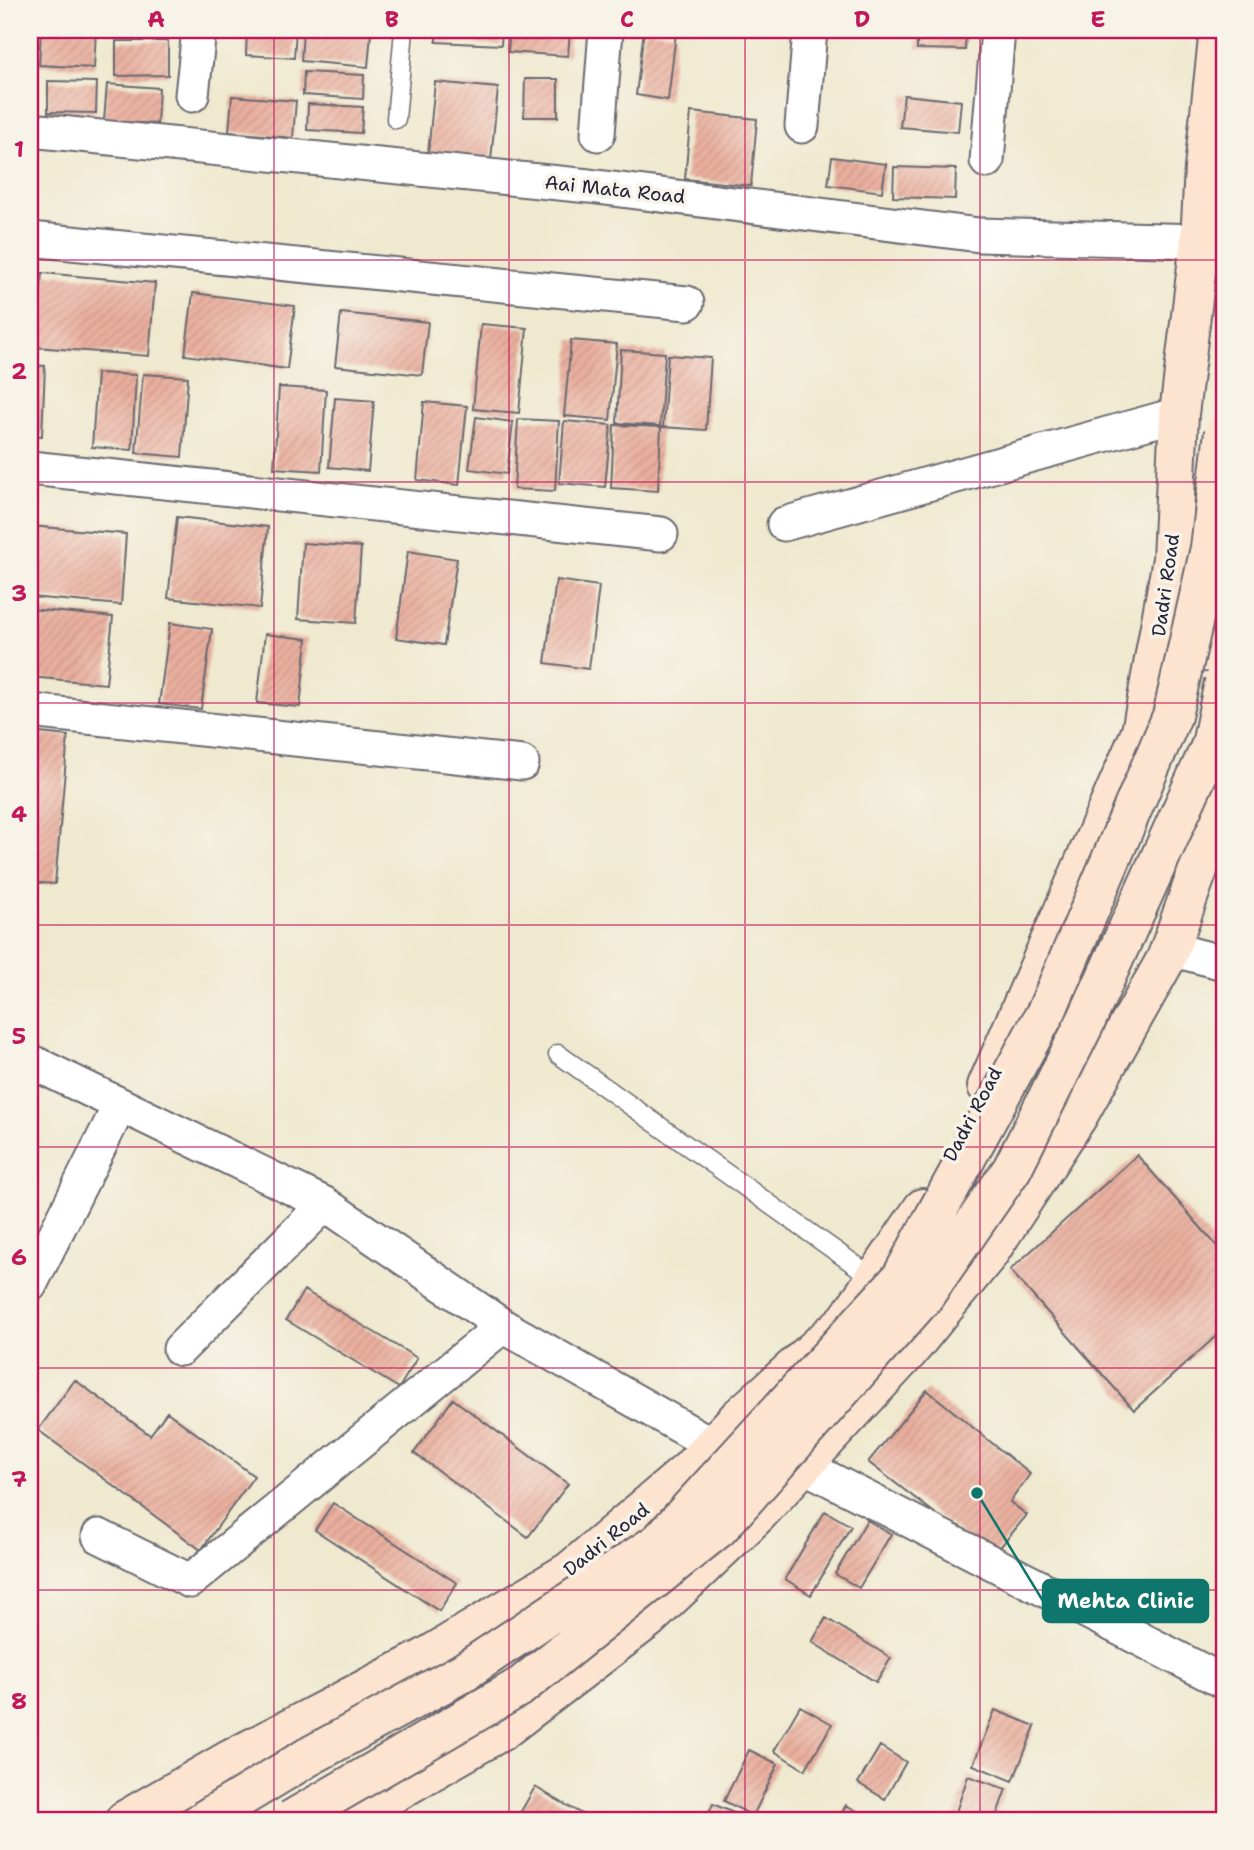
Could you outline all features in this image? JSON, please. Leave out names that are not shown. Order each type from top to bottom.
[{"type":"street","points":[[192,95],[199,30]]},
{"type":"street","points":[[598,134],[606,30]]},
{"type":"street","points":[[802,126],[810,30]]},
{"type":"street","points":[[987,161],[998,30]]},
{"type":"street","name":"Dadri Road","points":[[125,1820],[231,1759],[425,1658],[570,1571],[689,1470],[739,1417],[847,1320],[921,1210],[996,1069],[1141,732],[1172,559],[1179,414],[1200,241],[1214,159],[1219,30]]},
{"type":"street","name":"Aai Mata Road","points":[[30,130],[589,186],[979,235],[1200,241]]},
{"type":"street","points":[[30,239],[687,303]]},
{"type":"street","points":[[784,524],[1179,414]]},
{"type":"street","points":[[204,1820],[308,1757],[462,1673],[659,1542],[901,1278],[1047,1010],[1172,716],[1210,548],[1224,432]]},
{"type":"street","points":[[30,468],[661,534]]},
{"type":"street","points":[[1172,559],[1186,569],[1192,578],[1189,637],[1192,644],[1205,651],[1224,651]]},
{"type":"street","points":[[291,1820],[521,1686],[719,1528],[923,1298],[1012,1169],[1086,1021],[1212,745],[1224,682]]},
{"type":"street","points":[[30,711],[522,763]]},
{"type":"street","points":[[347,1820],[503,1730],[648,1619],[758,1514],[909,1351],[989,1252],[1078,1116],[1166,959],[1224,798]]},
{"type":"street","points":[[1166,959],[1182,951],[1224,963]]},
{"type":"street","points":[[30,1062],[325,1203],[503,1326],[713,1444]]},
{"type":"street","points":[[30,1285],[120,1105]]},
{"type":"street","points":[[180,1349],[325,1203]]},
{"type":"street","points":[[99,1536],[190,1581],[503,1326]]},
{"type":"street","points":[[739,1417],[802,1465],[1224,1682]]},
{"type":"lane","points":[[396,119],[404,30]]},
{"type":"lane","points":[[558,1054],[875,1279]]},
{"type":"building","points":[[41,30],[96,30],[94,68],[39,65]]},
{"type":"building","points":[[247,30],[296,30],[294,58],[246,55]]},
{"type":"building","points":[[303,30],[371,33],[368,67],[301,61]]},
{"type":"building","points":[[436,30],[502,30],[501,45],[436,42]]},
{"type":"building","points":[[510,30],[570,30],[568,56],[508,52]]},
{"type":"building","points":[[644,30],[676,33],[668,100],[636,95]]},
{"type":"building","points":[[917,30],[966,30],[965,50],[917,49]]},
{"type":"building","points":[[116,41],[168,41],[168,75],[116,76]]},
{"type":"building","points":[[304,72],[364,75],[363,99],[303,95]]},
{"type":"building","points":[[525,79],[558,79],[558,117],[524,117]]},
{"type":"building","points":[[48,81],[97,82],[96,113],[48,112]]},
{"type":"building","points":[[435,82],[498,88],[491,160],[428,154]]},
{"type":"building","points":[[107,84],[159,88],[157,124],[104,121]]},
{"type":"building","points":[[904,95],[961,101],[958,132],[900,127]]},
{"type":"building","points":[[232,96],[296,101],[293,138],[229,132]]},
{"type":"building","points":[[308,104],[363,107],[361,133],[307,130]]},
{"type":"building","points":[[691,112],[757,119],[751,186],[685,179]]},
{"type":"building","points":[[832,157],[886,164],[882,192],[828,185]]},
{"type":"building","points":[[894,167],[956,169],[955,199],[893,197]]},
{"type":"building","points":[[42,273],[155,283],[149,356],[36,347]]},
{"type":"building","points":[[193,293],[295,306],[287,369],[185,355]]},
{"type":"building","points":[[341,313],[428,322],[422,375],[335,366]]},
{"type":"building","points":[[481,324],[527,328],[519,413],[473,409]]},
{"type":"building","points":[[571,340],[617,344],[610,420],[564,416]]},
{"type":"building","points":[[621,350],[665,353],[660,426],[617,423]]},
{"type":"building","points":[[668,355],[711,358],[706,430],[663,427]]},
{"type":"building","points":[[30,365],[45,366],[42,436],[30,435]]},
{"type":"building","points":[[97,373],[136,375],[132,450],[92,447]]},
{"type":"building","points":[[143,374],[188,377],[182,457],[136,453]]},
{"type":"building","points":[[279,387],[326,390],[321,471],[274,468]]},
{"type":"building","points":[[335,398],[374,401],[368,471],[329,467]]},
{"type":"building","points":[[424,402],[467,406],[459,485],[417,480]]},
{"type":"building","points":[[476,417],[513,422],[507,474],[469,469]]},
{"type":"building","points":[[518,419],[559,421],[555,491],[514,489]]},
{"type":"building","points":[[564,421],[611,425],[605,487],[559,483]]},
{"type":"building","points":[[614,425],[661,427],[658,491],[611,488]]},
{"type":"building","points":[[177,517],[268,527],[260,608],[168,598]]},
{"type":"building","points":[[30,526],[126,534],[121,605],[30,597]]},
{"type":"building","points":[[303,543],[361,547],[356,623],[298,619]]},
{"type":"building","points":[[408,551],[457,559],[444,645],[396,638]]},
{"type":"building","points":[[556,580],[599,586],[589,669],[545,663]]},
{"type":"building","points":[[30,609],[113,617],[106,684],[30,677]]},
{"type":"building","points":[[170,623],[212,629],[201,709],[159,704]]},
{"type":"building","points":[[265,634],[307,639],[300,707],[257,703]]},
{"type":"building","points":[[30,732],[68,736],[55,884],[30,882]]},
{"type":"building","points":[[1137,1155],[1224,1254],[1224,1329],[1134,1410],[1010,1270]]},
{"type":"building","points":[[304,1290],[417,1358],[399,1388],[286,1320]]},
{"type":"building","points":[[75,1380],[150,1435],[167,1412],[254,1476],[201,1550],[38,1430]]},
{"type":"building","points":[[927,1390],[1030,1474],[1010,1502],[1027,1515],[992,1557],[868,1462]]},
{"type":"building","points":[[453,1399],[568,1484],[528,1537],[414,1453]]},
{"type":"building","points":[[333,1503],[457,1583],[439,1611],[315,1530]]},
{"type":"building","points":[[825,1511],[851,1526],[811,1595],[785,1579]]},
{"type":"building","points":[[867,1520],[891,1534],[859,1588],[835,1574]]},
{"type":"building","points":[[826,1618],[891,1658],[876,1682],[812,1642]]},
{"type":"building","points":[[800,1706],[832,1724],[805,1770],[774,1751]]},
{"type":"building","points":[[995,1710],[1035,1726],[1013,1781],[973,1765]]},
{"type":"building","points":[[880,1746],[906,1762],[885,1799],[858,1783]]},
{"type":"building","points":[[749,1750],[778,1764],[753,1816],[724,1801]]},
{"type":"building","points":[[968,1776],[1006,1789],[995,1820],[954,1818]]},
{"type":"building","points":[[535,1787],[592,1820],[516,1820]]},
{"type":"building","points":[[713,1804],[750,1820],[706,1820]]},
{"type":"building","points":[[846,1805],[873,1820],[838,1820]]},
{"type":"place","name":"Mehta Clinic","points":[[977,1493]]}]
